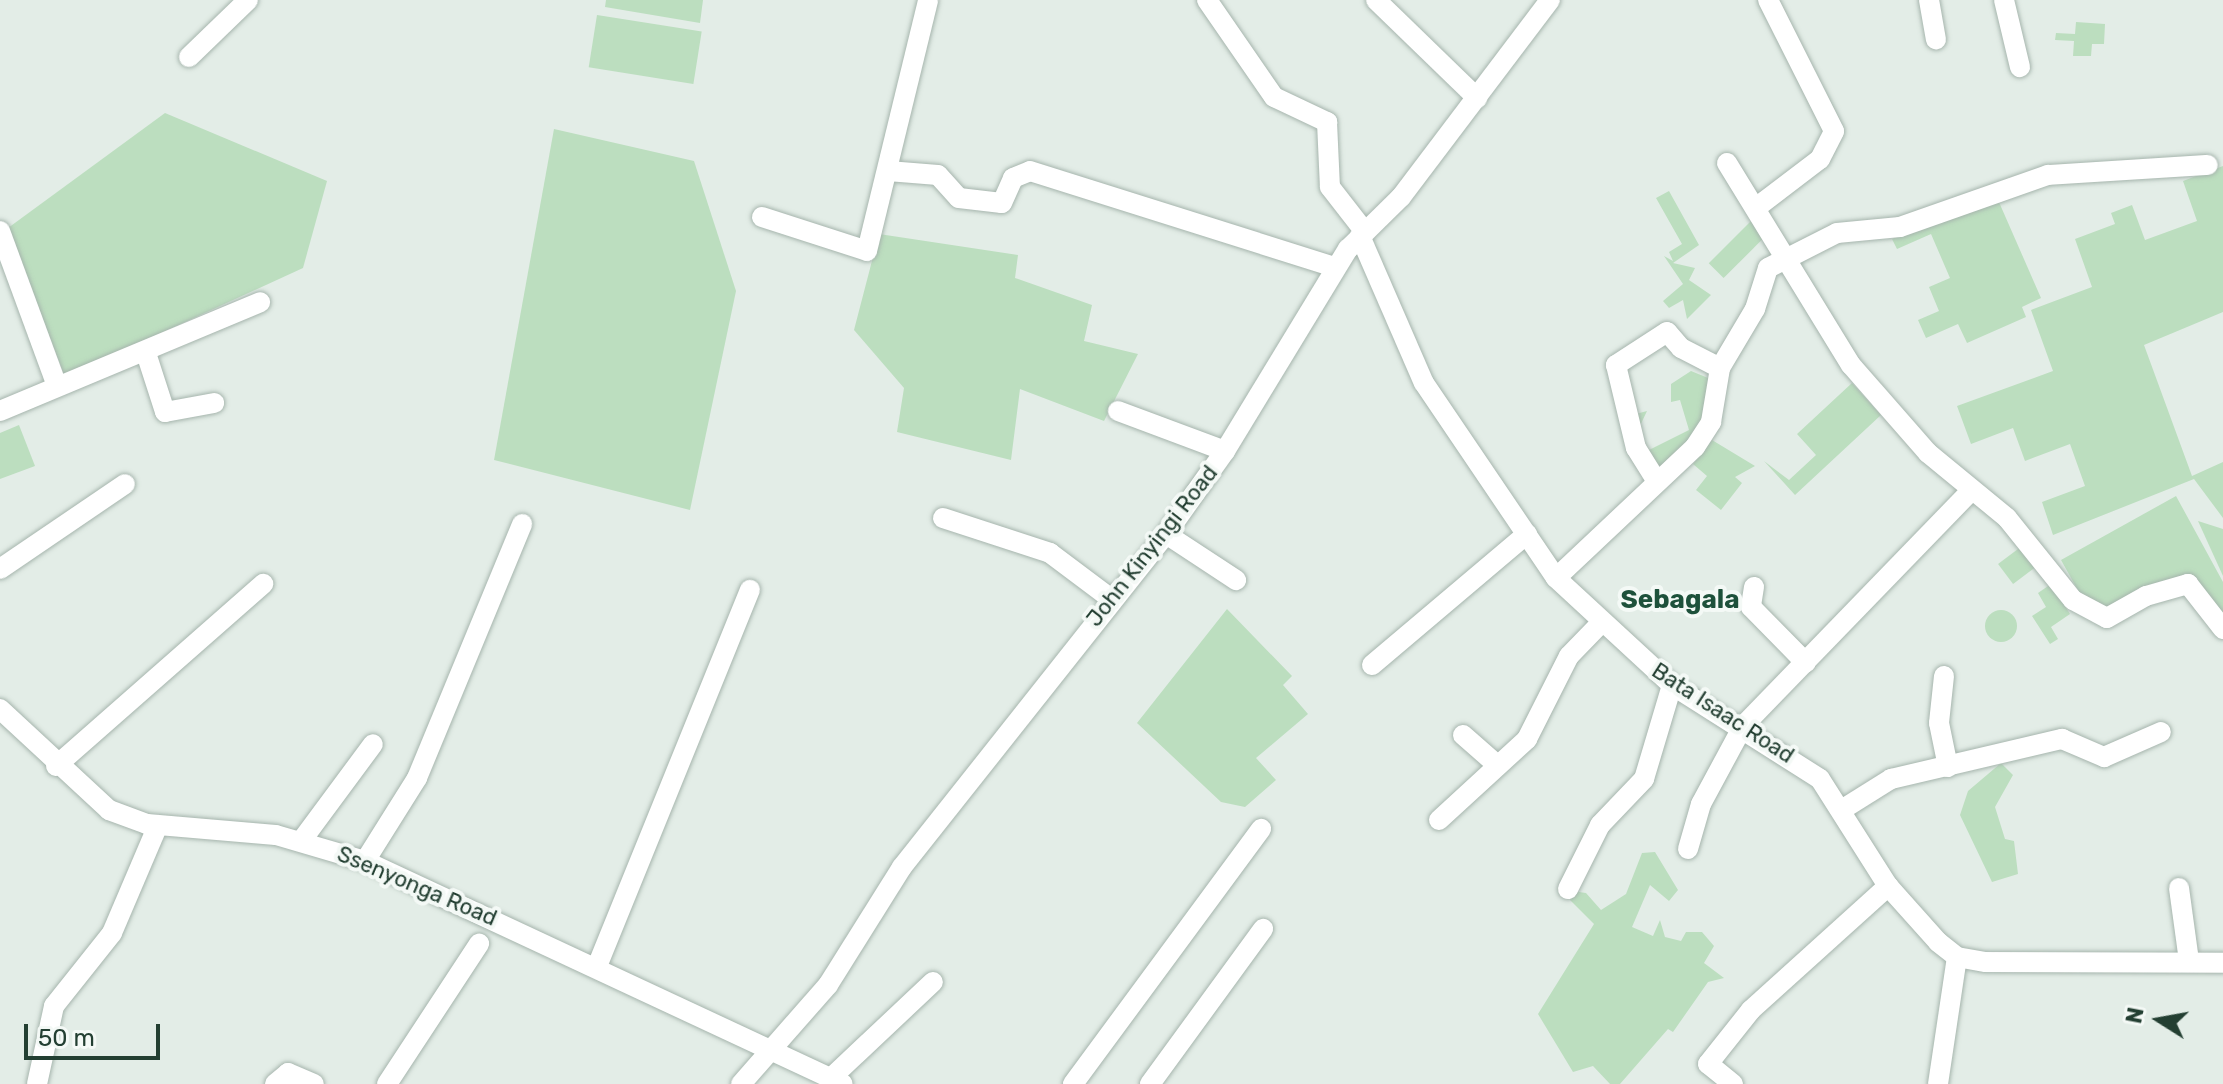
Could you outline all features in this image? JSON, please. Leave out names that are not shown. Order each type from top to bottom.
[{"type":"street","points":[[189,57],[248,0]]},
{"type":"street","points":[[762,217],[864,253],[888,171],[928,0]]},
{"type":"street","name":"Bata Isaac Road","points":[[1207,0],[1274,97],[1327,122],[1330,187],[1363,234],[1424,383],[1556,578],[1672,685],[1807,767],[1843,809],[1888,886],[1957,957]]},
{"type":"street","points":[[1376,0],[1477,98]]},
{"type":"street","name":"John Kinyingi Road","points":[[741,1084],[768,1048],[828,985],[902,867],[1110,598],[1166,534],[1225,451],[1335,267],[1477,98],[1550,0]]},
{"type":"street","points":[[1757,207],[1820,159],[1834,131],[1768,0]]},
{"type":"street","points":[[1929,0],[1936,39]]},
{"type":"street","points":[[2004,0],[2020,67]]},
{"type":"street","points":[[1727,163],[1790,257],[1851,365],[1971,491],[2007,518],[2073,600],[2094,615],[2107,618],[2146,596],[2188,584],[2223,629]]},
{"type":"street","points":[[1556,578],[1703,436],[1720,392],[1720,368],[1755,309],[1765,273],[1790,257],[1853,228],[1900,227],[2048,175],[2208,165]]},
{"type":"street","points":[[888,171],[938,175],[959,198],[1002,203],[1013,178],[1030,171],[1335,267]]},
{"type":"street","points":[[0,231],[57,386]]},
{"type":"street","points":[[0,411],[146,353],[260,302]]},
{"type":"street","points":[[1656,480],[1636,448],[1616,365],[1667,332],[1681,348],[1720,368]]},
{"type":"street","points":[[146,353],[165,412],[214,403]]},
{"type":"street","points":[[1118,411],[1225,451]]},
{"type":"street","points":[[0,569],[125,484]]},
{"type":"street","points":[[1688,849],[1701,804],[1743,726],[1971,491]]},
{"type":"street","points":[[943,518],[1050,553],[1110,598]]},
{"type":"street","points":[[365,861],[417,778],[522,524]]},
{"type":"street","points":[[1166,534],[1236,580]]},
{"type":"street","points":[[1372,665],[1527,534]]},
{"type":"street","points":[[56,766],[263,584]]},
{"type":"street","points":[[1754,587],[1751,607],[1806,663]]},
{"type":"street","points":[[598,964],[750,590]]},
{"type":"street","points":[[1439,820],[1496,764],[1527,739],[1569,656],[1602,622]]},
{"type":"street","points":[[1944,676],[1939,723],[1948,767]]},
{"type":"street","points":[[1568,889],[1600,825],[1644,779],[1672,685]]},
{"type":"street","name":"Ssenyonga Road","points":[[0,709],[56,766],[109,810],[158,825],[302,840],[365,861],[487,933],[598,964],[837,1081]]},
{"type":"street","points":[[1843,809],[1891,779],[2062,739],[2104,757],[2161,732]]},
{"type":"street","points":[[1463,735],[1496,764]]},
{"type":"street","points":[[302,840],[373,744]]},
{"type":"street","points":[[37,1084],[54,1006],[112,933],[158,825]]},
{"type":"street","points":[[1073,1084],[1261,829]]},
{"type":"street","points":[[1733,1084],[1708,1064],[1751,1010],[1888,886]]},
{"type":"street","points":[[2179,888],[2189,961]]},
{"type":"street","points":[[1150,1084],[1263,929]]},
{"type":"street","points":[[387,1084],[487,933]]},
{"type":"street","points":[[1938,1084],[1957,957],[2223,963]]},
{"type":"street","points":[[837,1081],[933,982]]},
{"type":"street","points":[[275,1084],[288,1073],[314,1084]]},
{"type":"green space","points":[[606,0],[703,0],[700,23],[605,7]]},
{"type":"green space","points":[[597,15],[702,32],[693,84],[589,67]]},
{"type":"green space","points":[[2076,22],[2105,24],[2104,44],[2092,44],[2091,56],[2073,56],[2074,41],[2055,40],[2056,33],[2075,34]]},
{"type":"green space","points":[[165,113],[327,181],[303,268],[65,377],[8,228]]},
{"type":"green space","points":[[554,129],[694,161],[736,291],[690,510],[494,460]]},
{"type":"green space","points":[[2223,166],[2223,312],[2144,345],[2192,476],[2223,462],[2223,518],[2194,479],[2053,535],[2042,502],[2085,486],[2070,444],[2025,461],[2013,428],[1971,444],[1957,406],[2053,371],[2031,310],[2092,287],[2075,239],[2115,224],[2111,213],[2132,205],[2145,240],[2197,221],[2183,181]]},
{"type":"green space","points":[[1669,191],[1699,245],[1673,263],[1695,268],[1689,280],[1711,295],[1687,319],[1683,300],[1669,308],[1663,301],[1683,284],[1664,256],[1673,261],[1669,252],[1682,244],[1656,198]]},
{"type":"green space","points":[[1995,193],[2041,298],[2022,307],[2026,317],[1967,343],[1958,324],[1926,338],[1918,320],[1939,311],[1929,287],[1950,278],[1931,234],[1897,249],[1892,239]]},
{"type":"green space","points":[[1754,218],[1769,233],[1724,278],[1709,263]]},
{"type":"green space","points":[[879,234],[1018,255],[1015,278],[1092,305],[1084,341],[1138,354],[1104,421],[1020,389],[1011,460],[897,432],[904,388],[854,330]]},
{"type":"green space","points":[[1691,371],[1713,380],[1702,427],[1659,471],[1652,469],[1636,445],[1632,415],[1647,411],[1637,432],[1649,450],[1689,430],[1680,400],[1671,402],[1671,384]]},
{"type":"green space","points":[[1852,383],[1881,415],[1795,495],[1764,461],[1789,480],[1816,455],[1797,434]]},
{"type":"green space","points":[[19,425],[35,466],[0,479],[0,433]]},
{"type":"green space","points":[[1712,440],[1755,466],[1735,477],[1742,483],[1721,510],[1696,490],[1707,476],[1693,464]]},
{"type":"green space","points":[[2176,496],[2223,582],[2223,625],[2200,584],[2105,610],[2084,601],[2061,560]]},
{"type":"green space","points":[[2198,521],[2223,529],[2223,576]]},
{"type":"green space","points":[[2022,546],[2037,566],[2013,584],[1998,564]]},
{"type":"green space","points":[[2051,584],[2070,614],[2051,627],[2058,639],[2050,644],[2032,616],[2046,607],[2038,593]]},
{"type":"green space","points":[[1227,609],[1292,676],[1283,685],[1308,714],[1256,758],[1276,780],[1245,807],[1221,802],[1137,723]]},
{"type":"green space","points":[[2001,610],[2012,615],[2017,626],[2012,637],[2001,642],[1990,637],[1985,626],[1990,615]]},
{"type":"green space","points":[[2001,763],[2013,775],[1995,807],[2005,839],[2014,841],[2018,874],[1992,882],[1960,815],[1968,791]]},
{"type":"green space","points":[[1655,852],[1678,890],[1669,901],[1650,885],[1632,927],[1653,936],[1660,920],[1665,937],[1681,941],[1686,932],[1702,932],[1714,946],[1704,963],[1724,978],[1708,982],[1673,1032],[1668,1029],[1620,1084],[1610,1084],[1593,1066],[1573,1072],[1538,1014],[1594,924],[1570,900],[1572,891],[1586,893],[1601,910],[1626,894],[1642,853]]},
{"type":"district","name":"Sebagala","points":[[1680,600]]}]
